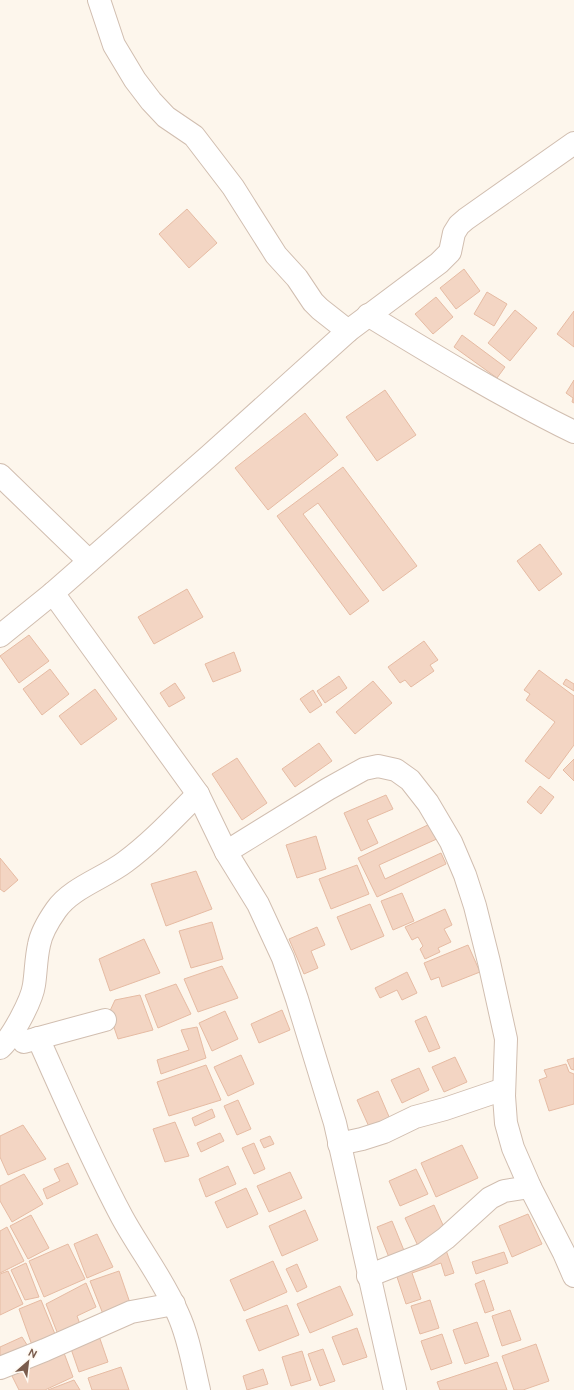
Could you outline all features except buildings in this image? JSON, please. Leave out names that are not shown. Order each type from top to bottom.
[{"type":"street","points":[[99,0],[114,45],[151,101],[166,117],[194,136],[233,187],[276,254],[297,278],[313,302],[348,331]]},
{"type":"street","points":[[0,636],[53,593],[348,331],[447,256],[450,252],[454,233],[459,225],[574,143]]},
{"type":"street","points":[[368,315],[434,356],[536,413],[574,432]]},
{"type":"street","points":[[0,475],[88,561]]},
{"type":"street","points":[[53,593],[198,794],[226,852],[258,904],[283,958],[335,1123],[368,1276],[395,1390]]},
{"type":"street","points":[[226,852],[328,789],[364,769],[378,766],[396,770],[410,780],[428,803],[452,842],[465,875],[475,906],[502,1015],[506,1039],[504,1089],[506,1123],[511,1142],[530,1186],[574,1276]]},
{"type":"street","points":[[0,1048],[10,1037],[29,1001],[34,986],[39,944],[48,922],[57,908],[73,893],[124,863],[154,839],[198,794]]},
{"type":"street","points":[[0,1048],[105,1020]]},
{"type":"street","points":[[38,1038],[96,1167],[116,1206],[174,1304],[188,1342],[199,1390]]},
{"type":"street","points":[[339,1144],[379,1134],[415,1117],[445,1109],[504,1089]]},
{"type":"street","points":[[368,1276],[424,1254],[446,1238],[490,1198],[504,1191],[530,1186]]},
{"type":"street","points":[[0,1368],[131,1312],[174,1304]]}]
